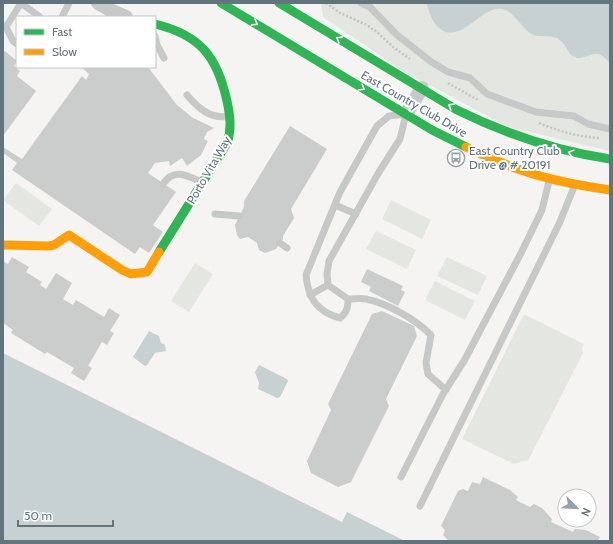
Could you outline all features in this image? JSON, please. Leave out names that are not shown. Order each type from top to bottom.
[{"type":"street","points":[[98,3],[112,12],[123,16]]},
{"type":"street","name":"East Country Club Drive","points":[[221,3],[432,130],[494,161],[549,180],[575,186],[610,190]]},
{"type":"street","name":"East Country Club Drive","points":[[279,3],[457,110],[523,140],[578,155],[610,158]]},
{"type":"street","name":"Porto Vita Way","points":[[3,245],[49,246],[54,245],[69,235],[122,270],[131,274],[147,272],[203,182],[230,136],[232,128],[224,84],[217,64],[207,50],[184,32],[156,24]]},
{"type":"street","points":[[406,114],[422,88]]},
{"type":"lane","points":[[16,44],[13,42],[6,27],[21,3],[39,16]]},
{"type":"lane","points":[[62,16],[69,3]]},
{"type":"lane","points":[[361,3],[370,7],[396,34],[430,61],[448,72],[470,78],[487,94],[536,112],[574,116],[588,124],[610,129]]},
{"type":"lane","points":[[156,39],[164,58]]},
{"type":"lane","points":[[187,95],[204,111],[215,117],[230,116]]},
{"type":"lane","points":[[328,286],[327,274],[329,261],[400,139],[406,114],[389,116],[377,126],[335,205],[306,275],[307,288],[319,309],[340,318],[345,314],[348,307],[348,299]]},
{"type":"lane","points":[[163,184],[168,176],[175,174],[187,176],[203,182]]},
{"type":"lane","points":[[401,476],[521,253],[542,210],[549,180]]},
{"type":"lane","points":[[420,506],[552,238],[575,186]]},
{"type":"lane","points":[[335,205],[356,214]]},
{"type":"lane","points":[[215,214],[239,216]]},
{"type":"lane","points":[[280,243],[287,248]]},
{"type":"lane","points":[[328,286],[348,299],[366,299],[386,306],[422,326],[431,335],[431,345],[426,363],[428,374],[446,390]]},
{"type":"lane","points":[[310,295],[328,286]]},
{"type":"shaded area","points":[[321,3],[610,3],[610,151],[508,127],[403,71],[323,17]]},
{"type":"shaded area","points":[[426,3],[610,3],[610,63],[598,54],[581,58],[574,57],[558,39],[554,37],[532,34],[514,16],[506,10],[501,9],[493,10],[485,14],[461,30],[452,33],[444,31],[434,23]]},
{"type":"shaded area","points":[[16,183],[52,209],[39,226],[3,200]]},
{"type":"shaded area","points":[[391,200],[431,220],[422,239],[382,219]]},
{"type":"shaded area","points":[[376,231],[416,250],[407,269],[366,249]]},
{"type":"shaded area","points":[[447,257],[487,276],[478,295],[437,276]]},
{"type":"shaded area","points":[[195,263],[213,274],[189,312],[171,301]]},
{"type":"shaded area","points":[[435,281],[475,301],[465,320],[425,300]]},
{"type":"shaded area","points":[[524,314],[584,344],[582,348],[583,353],[528,461],[526,460],[514,464],[462,439]]},
{"type":"shaded area","points":[[149,331],[159,336],[161,343],[165,345],[166,351],[155,353],[145,366],[133,357]]},
{"type":"shaded area","points":[[3,353],[342,522],[347,512],[405,541],[3,541]]},
{"type":"shaded area","points":[[259,365],[287,379],[288,381],[280,397],[277,398],[258,389],[259,383],[255,372]]},
{"type":"building","points":[[5,51],[16,60],[14,66],[20,71],[17,76],[36,91],[3,136],[3,53]]},
{"type":"building","points":[[82,68],[149,68],[177,105],[193,118],[214,128],[207,132],[204,139],[208,141],[201,155],[187,166],[182,158],[170,166],[169,161],[155,163],[148,173],[176,192],[153,225],[163,232],[149,253],[140,247],[135,254],[12,170],[17,163],[3,153],[3,147],[22,159],[82,76],[86,80],[89,74]]},
{"type":"building","points":[[290,126],[327,149],[291,209],[294,218],[283,236],[283,239],[276,249],[265,253],[259,250],[257,243],[248,237],[240,239],[237,235],[235,225],[244,207],[244,201]]},
{"type":"building","points":[[12,257],[29,267],[26,272],[42,282],[40,285],[46,289],[56,273],[72,283],[63,299],[73,305],[76,300],[104,317],[109,308],[120,315],[110,331],[114,333],[107,345],[102,342],[88,366],[92,368],[84,381],[71,373],[74,368],[47,352],[45,354],[11,333],[13,330],[3,323],[3,261],[8,264]]},
{"type":"building","points":[[367,269],[403,286],[401,290],[405,292],[398,306],[369,291],[371,287],[361,282]]},
{"type":"building","points":[[382,311],[414,326],[417,336],[386,399],[389,406],[351,482],[338,487],[311,473],[307,461],[331,410],[328,404],[372,314]]},
{"type":"building","points":[[483,477],[510,490],[518,497],[516,500],[530,507],[534,504],[542,508],[552,519],[551,522],[557,525],[557,528],[564,528],[573,532],[575,529],[586,530],[600,537],[598,541],[449,541],[443,535],[445,530],[441,526],[458,491],[463,489],[468,491],[472,482],[480,484]]},
{"type":"traffic: fast","points":[[221,3],[432,130],[466,147]]},
{"type":"traffic: fast","points":[[279,3],[457,110],[475,119],[513,134],[551,146],[590,156],[610,159]]},
{"type":"traffic: fast","points":[[156,24],[184,34],[195,41],[212,60],[223,85],[230,122],[230,132],[227,143],[159,252]]},
{"type":"traffic: slow","points":[[466,147],[502,163],[536,175],[610,190]]},
{"type":"traffic: slow","points":[[3,245],[49,246],[54,245],[69,235],[122,270],[131,274],[147,272],[159,252]]},
{"type":"place","name":"East Country Club Drive @ # 20191","points":[[456,158]]}]
